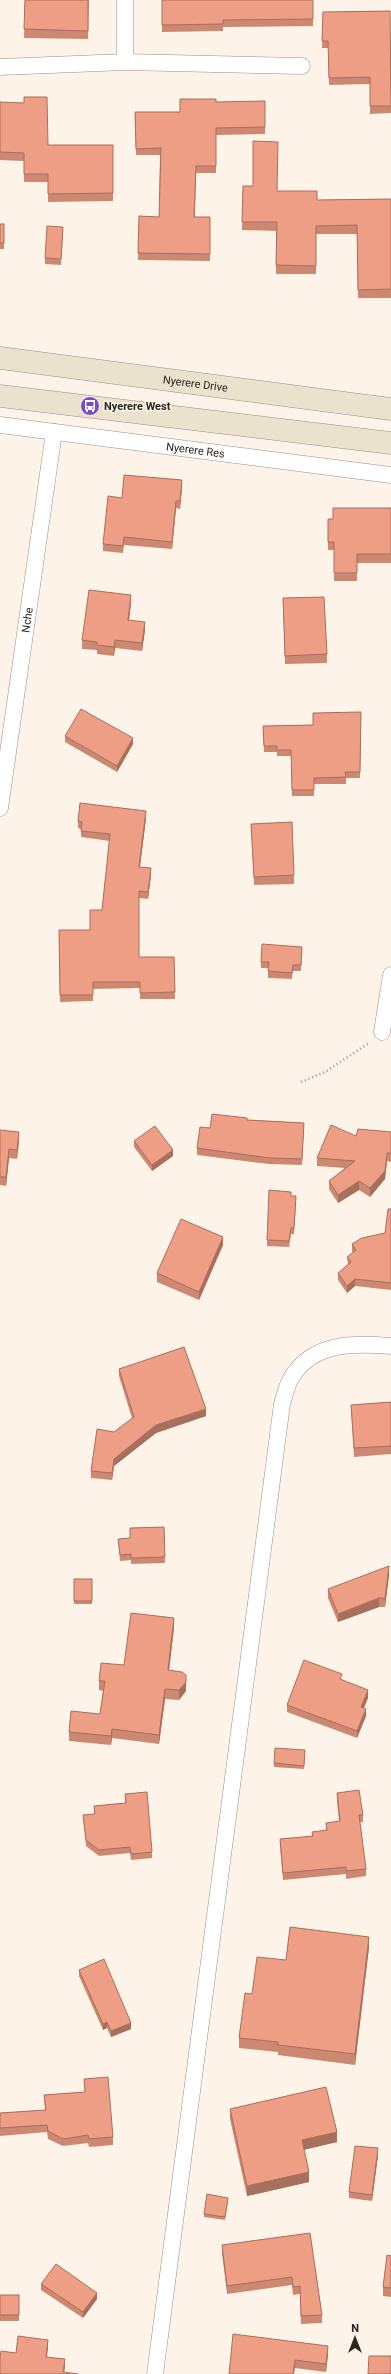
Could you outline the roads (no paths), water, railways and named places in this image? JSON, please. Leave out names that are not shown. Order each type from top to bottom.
[{"type":"main road","name":"Nyerere Drive","points":[[0,358],[391,409]]},
{"type":"main road","points":[[0,396],[391,442]]},
{"type":"street","points":[[125,0],[125,62]]},
{"type":"street","points":[[0,67],[125,62],[302,66]]},
{"type":"street","name":"Nyerere Res","points":[[0,425],[391,476]]},
{"type":"street","name":"Nche","points":[[0,808],[54,432]]},
{"type":"street","points":[[382,1032],[391,976]]},
{"type":"street","points":[[155,2374],[282,1404],[292,1376],[306,1359],[336,1346],[361,1343],[391,1346]]},
{"type":"place","name":"Nyerere West","points":[[90,406]]}]
